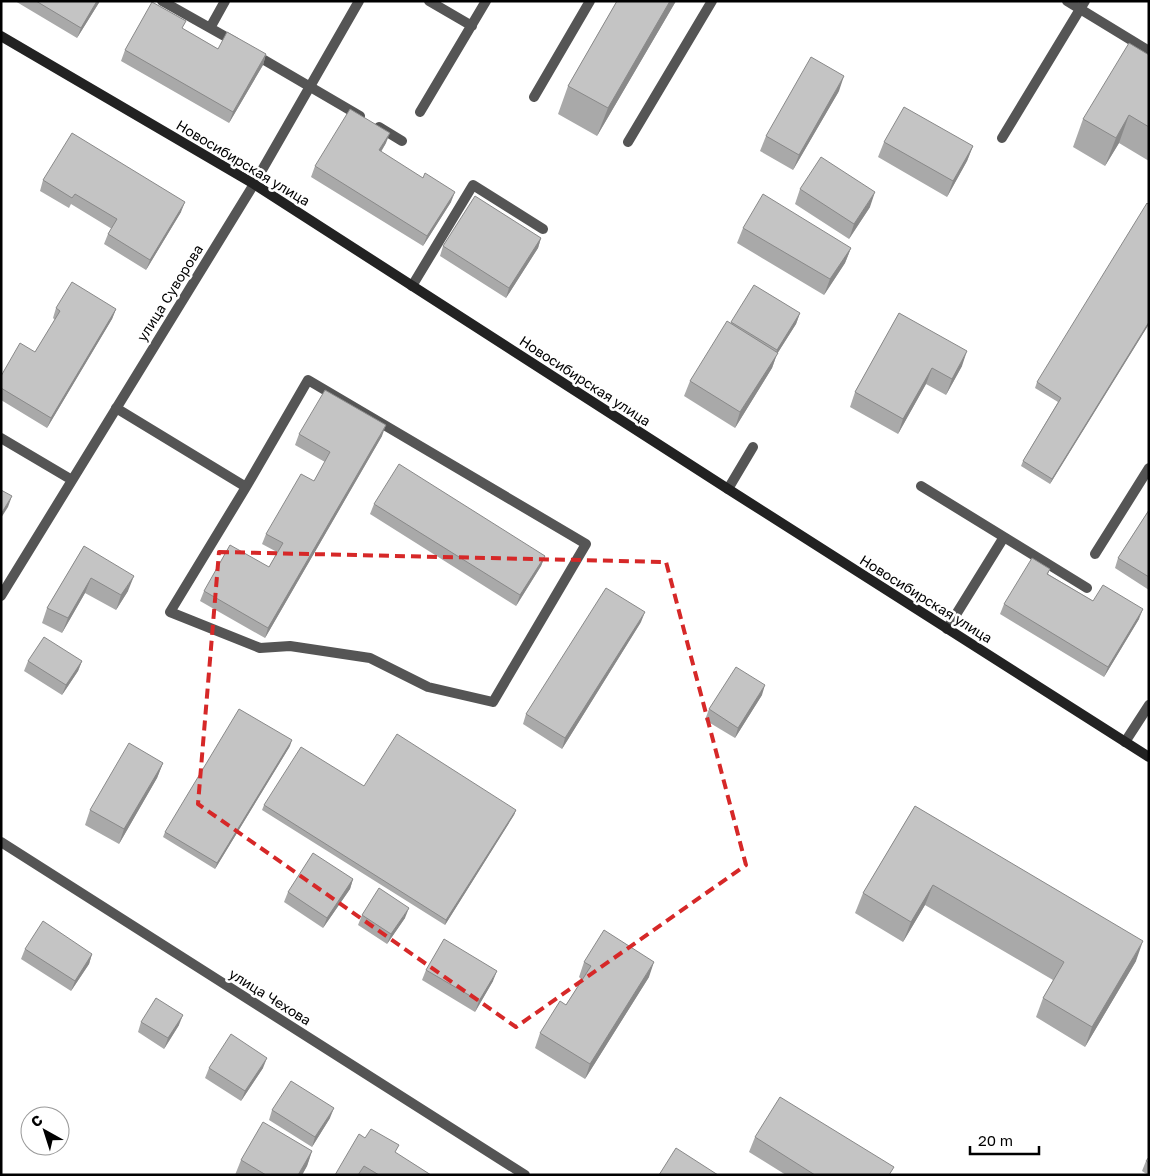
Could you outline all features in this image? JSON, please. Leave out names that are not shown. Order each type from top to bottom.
[{"type":"main road","name":"Новосибирская улица","points":[[1,36],[254,184],[728,490],[1149,757]]},
{"type":"street","points":[[162,1],[402,141]]},
{"type":"street","points":[[210,28],[225,1]]},
{"type":"street","name":"улица Суворова","points":[[1,596],[254,184],[359,1]]},
{"type":"street","points":[[430,1],[472,26]]},
{"type":"street","points":[[420,112],[486,1]]},
{"type":"street","points":[[534,97],[590,1]]},
{"type":"street","points":[[628,142],[712,1]]},
{"type":"street","points":[[1067,1],[1082,5],[1149,51]]},
{"type":"street","points":[[1002,138],[1082,5]]},
{"type":"street","points":[[412,286],[473,185],[543,229]]},
{"type":"street","points":[[308,380],[586,544],[493,702],[428,687],[370,658],[290,646],[260,648],[170,612],[246,487],[308,380]]},
{"type":"street","points":[[116,408],[246,487]]},
{"type":"street","points":[[1,438],[72,480]]},
{"type":"street","points":[[728,490],[754,447]]},
{"type":"street","points":[[1095,554],[1149,468]]},
{"type":"street","points":[[921,486],[1087,588]]},
{"type":"street","points":[[947,629],[1004,537]]},
{"type":"street","points":[[1125,742],[1149,705]]},
{"type":"street","name":"улица Чехова","points":[[1,842],[525,1175]]},
{"type":"highlighted area","points":[[219,552],[666,562],[746,865],[516,1027],[198,804]]},
{"type":"building","points":[[36,1],[97,1],[81,28]]},
{"type":"building","points":[[617,1],[670,1],[608,108],[568,86]]},
{"type":"building","points":[[152,2],[186,21],[182,28],[218,49],[227,32],[266,54],[233,112],[125,50]]},
{"type":"building","points":[[1129,43],[1149,55],[1149,127],[1129,115],[1116,138],[1083,119]]},
{"type":"building","points":[[811,57],[844,76],[799,155],[766,136]]},
{"type":"building","points":[[904,107],[973,146],[953,181],[884,142]]},
{"type":"building","points":[[350,109],[390,133],[379,150],[423,178],[425,173],[455,192],[427,236],[315,166]]},
{"type":"building","points":[[72,133],[185,202],[150,260],[108,234],[117,219],[75,194],[72,198],[43,180]]},
{"type":"building","points":[[821,157],[875,192],[854,224],[800,189]]},
{"type":"building","points":[[763,194],[851,248],[830,279],[743,228]]},
{"type":"building","points":[[475,196],[541,238],[509,288],[443,246]]},
{"type":"building","points":[[1147,203],[1149,205],[1149,322],[1052,479],[1023,461],[1061,398],[1037,382]]},
{"type":"building","points":[[72,282],[116,309],[51,418],[1,388],[1,376],[20,343],[35,352],[60,311],[56,308]]},
{"type":"building","points":[[754,285],[800,313],[777,350],[731,322]]},
{"type":"building","points":[[899,313],[967,351],[952,379],[932,368],[903,419],[855,392]]},
{"type":"building","points":[[727,321],[778,353],[740,412],[690,381]]},
{"type":"building","points":[[325,390],[386,425],[268,628],[204,591],[230,545],[269,567],[283,543],[266,534],[301,474],[314,481],[330,452],[299,434]]},
{"type":"building","points":[[399,464],[545,556],[520,595],[374,504]]},
{"type":"building","points":[[1,490],[12,496],[1,514]]},
{"type":"building","points":[[1149,510],[1149,577],[1118,558]]},
{"type":"building","points":[[84,546],[134,576],[121,595],[91,578],[68,618],[47,608]]},
{"type":"building","points":[[1032,558],[1050,569],[1047,574],[1093,601],[1103,585],[1143,609],[1108,667],[1004,604]]},
{"type":"building","points":[[606,588],[645,612],[565,738],[526,714]]},
{"type":"building","points":[[44,637],[82,661],[66,685],[28,661]]},
{"type":"building","points":[[736,667],[765,685],[738,728],[709,709]]},
{"type":"building","points":[[239,709],[292,740],[217,863],[165,832]]},
{"type":"building","points":[[397,734],[516,810],[446,920],[264,805],[301,747],[364,786]]},
{"type":"building","points":[[129,743],[163,763],[124,829],[90,810]]},
{"type":"building","points":[[915,806],[1143,941],[1092,1027],[1043,998],[1064,962],[933,885],[911,922],[863,893]]},
{"type":"building","points":[[313,853],[353,879],[327,918],[288,892]]},
{"type":"building","points":[[379,888],[409,908],[391,934],[362,915]]},
{"type":"building","points":[[43,921],[92,954],[75,981],[25,949]]},
{"type":"building","points":[[604,930],[654,962],[590,1064],[540,1033],[560,1001],[566,1005],[591,966],[584,962]]},
{"type":"building","points":[[444,939],[497,971],[479,1001],[426,970]]},
{"type":"building","points":[[156,998],[183,1015],[168,1038],[141,1022]]},
{"type":"building","points":[[231,1034],[267,1058],[245,1091],[209,1068]]},
{"type":"building","points":[[291,1081],[334,1108],[315,1137],[272,1110]]},
{"type":"building","points":[[780,1097],[894,1167],[889,1175],[815,1175],[755,1137]]},
{"type":"building","points":[[263,1122],[312,1151],[298,1175],[266,1175],[241,1160]]},
{"type":"building","points":[[371,1129],[399,1145],[395,1152],[431,1175],[379,1175],[364,1166],[358,1175],[335,1175],[359,1134],[365,1138]]},
{"type":"building","points":[[676,1148],[718,1175],[659,1175]]}]
